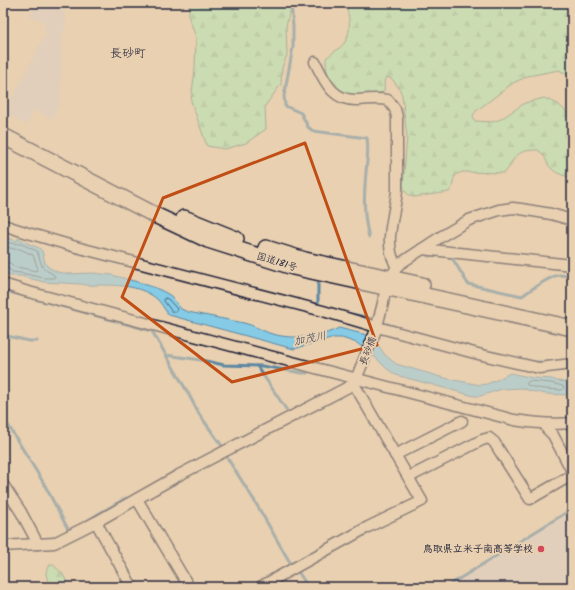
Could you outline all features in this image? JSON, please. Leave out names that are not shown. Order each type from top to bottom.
[{"type":"highway","name":"国道181号","points":[[3,126],[181,217],[233,238],[305,260],[572,318]]},
{"type":"highway","name":"国道181号","points":[[3,136],[157,216],[208,240],[293,267],[392,278],[572,328]]},
{"type":"street","points":[[315,62],[333,92],[340,97],[355,100],[374,98],[388,100],[395,109],[397,117],[397,190],[389,239],[390,250],[394,262],[392,278]]},
{"type":"street","points":[[392,278],[422,249],[469,220],[513,208],[572,220]]},
{"type":"street","points":[[3,225],[76,247],[323,311],[376,328],[482,355],[539,368],[572,364]]},
{"type":"street","points":[[422,249],[572,265]]},
{"type":"street","name":"長砂橋","points":[[357,379],[376,328],[392,278]]},
{"type":"street","points":[[3,284],[514,420],[545,424],[572,423]]},
{"type":"street","points":[[260,587],[368,527],[422,501],[395,454],[357,379]]},
{"type":"street","points":[[3,546],[54,543],[96,522],[179,474],[357,379]]},
{"type":"street","points":[[395,454],[462,421]]},
{"type":"street","points":[[545,424],[547,429],[553,435],[572,471]]},
{"type":"street","points":[[409,477],[482,440],[489,438],[494,442],[530,499],[572,475]]},
{"type":"street","points":[[3,486],[21,512],[38,544]]},
{"type":"street","points":[[137,499],[189,587]]},
{"type":"street","points":[[96,522],[132,587]]},
{"type":"highlighted area","points":[[305,143],[377,345],[232,382],[122,297],[163,198]]},
{"type":"shaded area","points":[[36,3],[49,3],[64,9],[66,21],[62,40],[60,103],[52,119],[34,110],[27,125],[4,113],[46,34],[44,21],[29,17]]},
{"type":"shaded area","name":"鳥取県立米子南高等学校","points":[[572,510],[572,587],[447,587]]},
{"type":"green space","points":[[189,3],[294,3],[286,26],[287,55],[282,68],[281,84],[265,106],[266,129],[246,143],[225,149],[207,146],[191,101],[195,69],[196,37],[189,18]]},
{"type":"green space","points":[[344,3],[572,3],[572,77],[559,70],[528,76],[513,83],[476,111],[473,117],[475,121],[492,122],[501,119],[525,103],[544,98],[558,104],[572,117],[572,178],[553,170],[549,166],[543,154],[538,150],[530,150],[517,155],[504,173],[462,172],[455,176],[449,192],[414,197],[408,195],[403,186],[407,137],[402,95],[399,88],[392,79],[387,77],[384,80],[383,92],[351,95],[335,88],[327,71],[326,58],[344,44],[349,33],[349,17]]},
{"type":"green space","points":[[52,564],[62,573],[70,587],[51,587],[46,571]]},
{"type":"water","name":"加茂川","points":[[3,234],[7,235],[7,238],[17,241],[18,238],[39,248],[42,251],[45,263],[48,267],[57,272],[69,274],[92,273],[112,275],[134,281],[166,293],[171,296],[181,309],[188,312],[244,323],[269,333],[286,337],[314,336],[339,328],[367,335],[378,345],[385,355],[396,364],[444,378],[480,385],[487,384],[510,373],[533,378],[552,379],[572,383],[572,395],[546,394],[521,388],[502,389],[480,396],[474,396],[396,375],[357,343],[342,338],[331,338],[294,349],[169,315],[158,300],[152,295],[131,287],[44,282],[21,276],[11,276],[7,274],[7,272],[3,271]]},
{"type":"waterway","points":[[291,3],[293,47],[284,96],[285,106],[301,113],[308,127],[313,131],[367,138],[368,151],[364,205],[369,237]]},
{"type":"waterway","points":[[428,256],[438,255]]},
{"type":"waterway","points":[[445,256],[454,261],[468,284],[522,296],[555,276],[572,276]]},
{"type":"waterway","points":[[317,307],[318,284]]},
{"type":"waterway","points":[[3,290],[152,331],[199,414],[222,446],[226,456],[254,500],[292,566],[299,573],[308,587]]},
{"type":"waterway","points":[[345,313],[365,317],[399,328]]},
{"type":"waterway","points":[[3,335],[29,341],[37,341]]},
{"type":"waterway","points":[[166,355],[224,365],[262,366],[302,373],[307,373],[307,370]]},
{"type":"waterway","points":[[532,362],[554,362]]},
{"type":"waterway","points":[[257,366],[288,412]]},
{"type":"waterway","points":[[3,417],[43,482],[68,529],[70,530]]},
{"type":"waterway","points":[[88,520],[126,498]]},
{"type":"waterway","points":[[446,587],[572,509]]},
{"type":"place","name":"鳥取県立米子南高等学校","points":[[541,549]]},
{"type":"district","name":"長砂町","points":[[128,53]]}]
